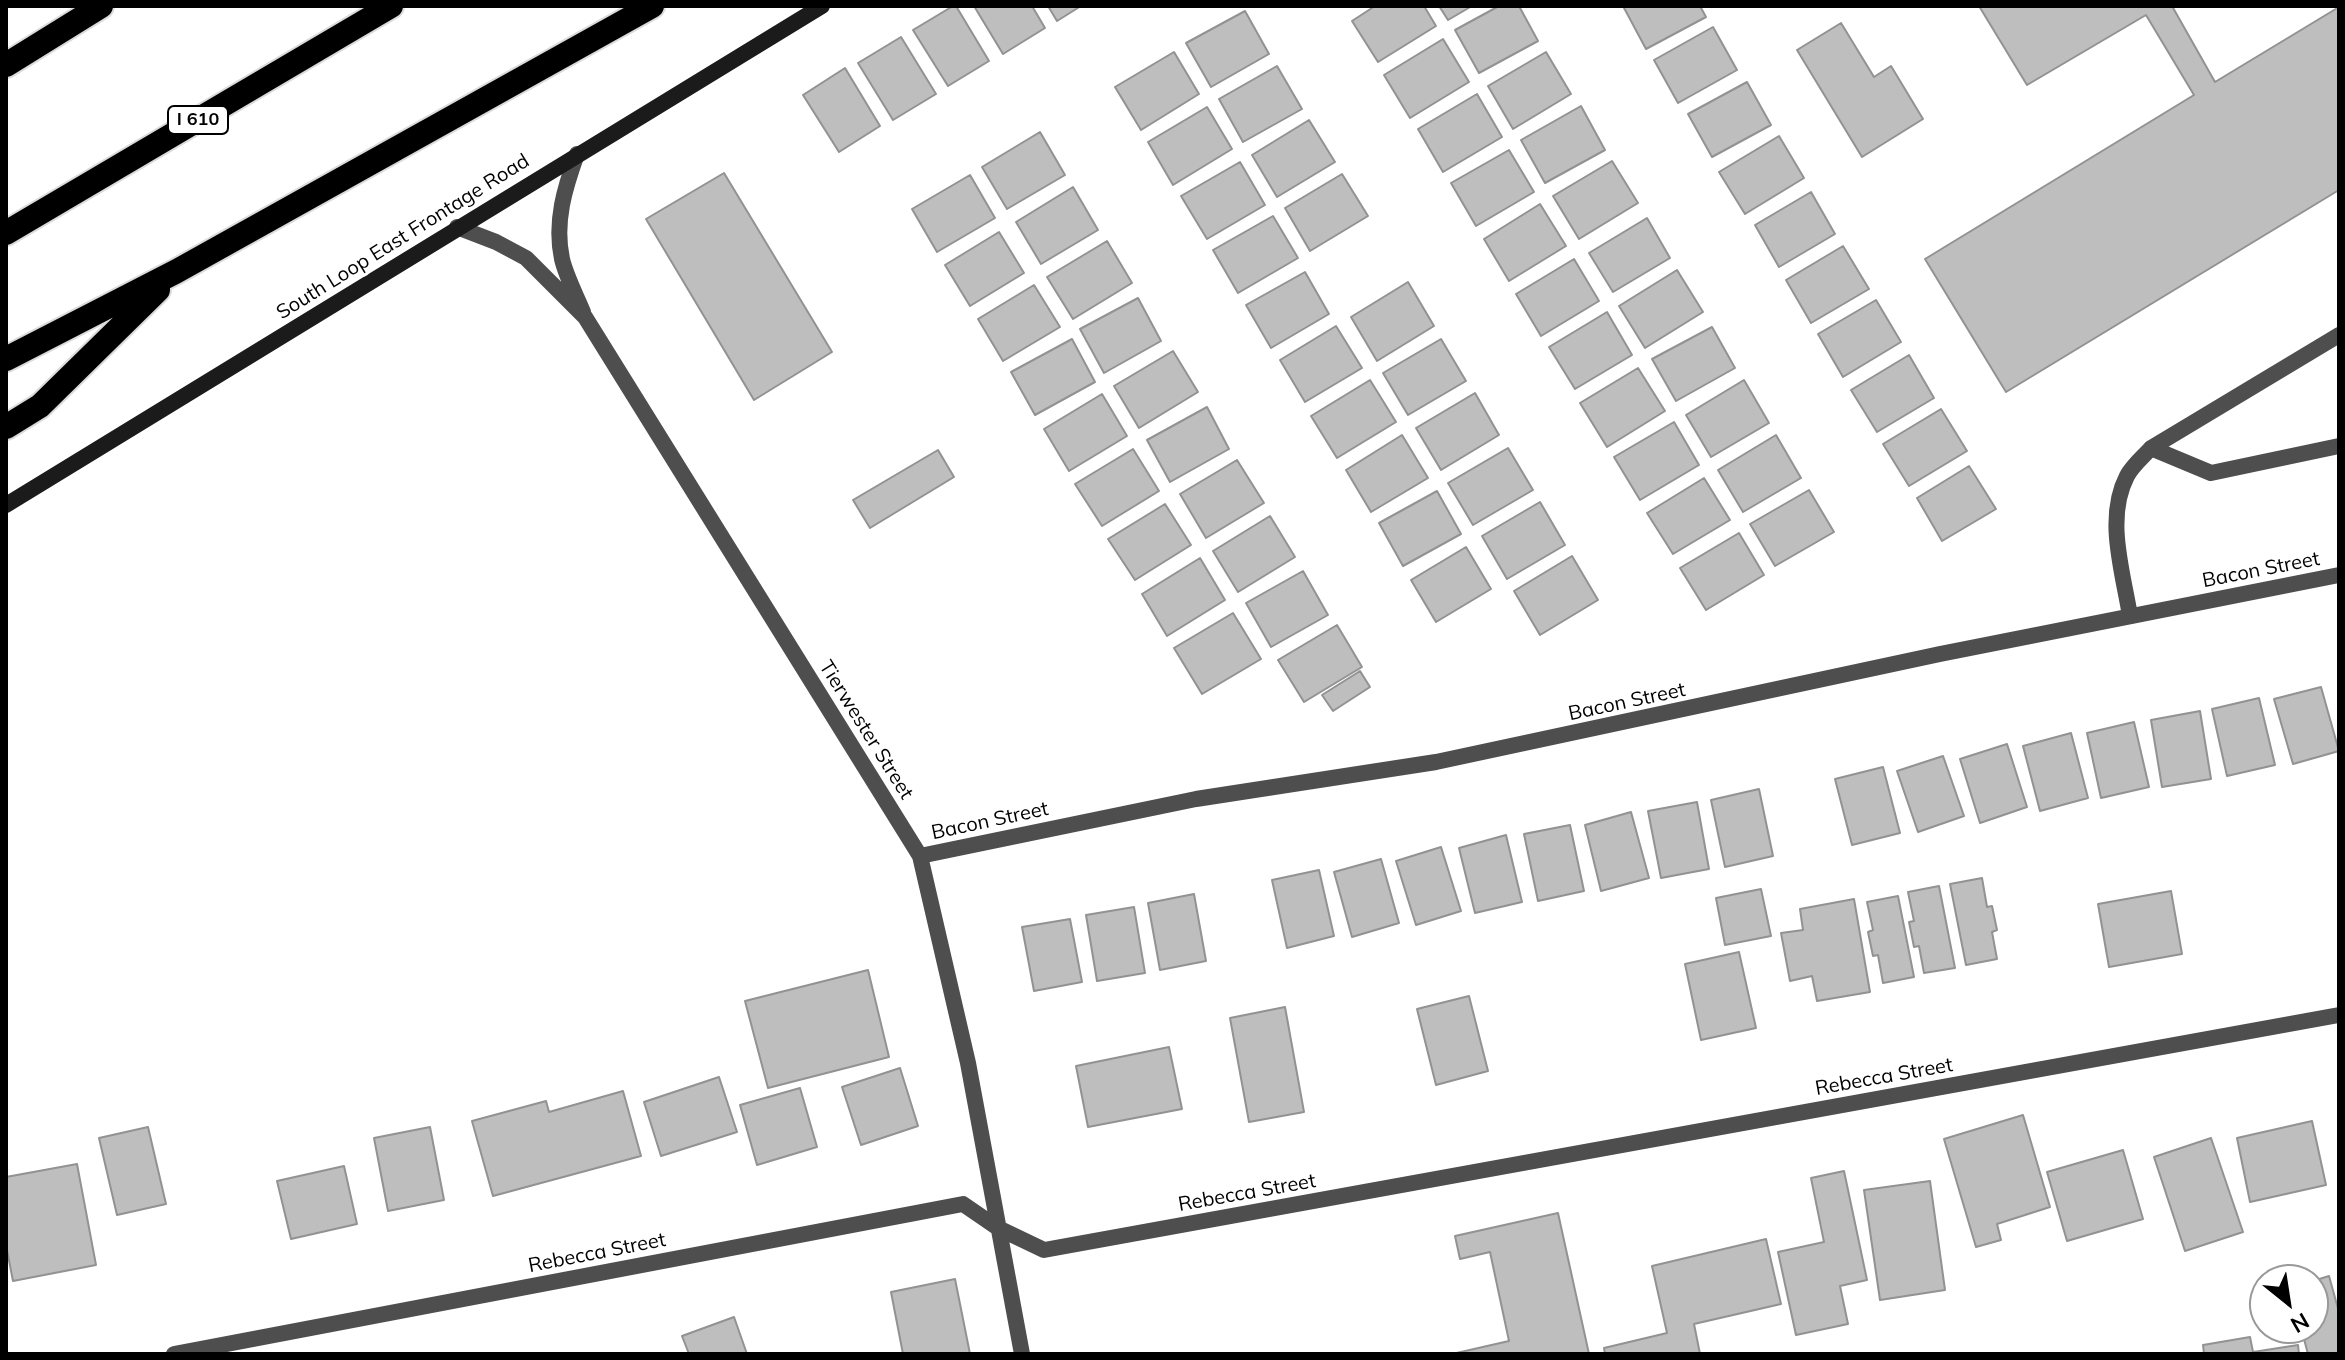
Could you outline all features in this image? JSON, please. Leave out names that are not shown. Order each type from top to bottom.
[{"type":"highway","points":[[6,65],[101,6]]},
{"type":"highway","name":"I 610","points":[[6,233],[391,6]]},
{"type":"highway","points":[[6,359],[177,271],[652,6]]},
{"type":"highway","points":[[6,427],[40,406],[177,271]]},
{"type":"main road","name":"South Loop East Frontage Road","points":[[6,505],[822,6]]},
{"type":"street","name":"Tierwester Street","points":[[577,154],[561,206],[560,234],[562,259],[585,317],[920,856],[968,1063],[1022,1354]]},
{"type":"street","name":"Tierwester Street","points":[[457,227],[526,258],[585,317]]},
{"type":"street","points":[[2130,616],[2119,549],[2116,505],[2127,474],[2151,448],[2339,335]]},
{"type":"street","points":[[2151,448],[2211,473],[2339,446]]},
{"type":"street","name":"Bacon Street","points":[[920,856],[1196,799],[1436,762],[2339,575]]},
{"type":"street","name":"Rebecca Street","points":[[174,1354],[963,1204],[998,1228],[1044,1250],[2339,1015]]},
{"type":"building","points":[[956,6],[989,61],[948,86],[913,30]]},
{"type":"building","points":[[974,6],[1032,6],[1045,28],[1003,54]]},
{"type":"building","points":[[1048,6],[1081,6],[1057,21]]},
{"type":"building","points":[[1375,6],[1424,6],[1436,26],[1378,62],[1352,21]]},
{"type":"building","points":[[1439,6],[1472,6],[1448,20]]},
{"type":"building","points":[[1499,6],[1519,6],[1538,41],[1479,73],[1455,30]]},
{"type":"building","points":[[1623,6],[1700,6],[1706,17],[1646,49]]},
{"type":"building","points":[[1979,6],[2172,6],[2215,82],[2339,7],[2339,190],[2006,392],[1925,259],[2194,95],[2146,15],[2027,85]]},
{"type":"building","points":[[1245,11],[1269,54],[1211,87],[1186,43]]},
{"type":"building","points":[[1841,23],[1874,77],[1891,66],[1923,119],[1862,157],[1797,50]]},
{"type":"building","points":[[1713,27],[1737,70],[1678,103],[1654,60]]},
{"type":"building","points":[[901,37],[936,94],[893,120],[858,63]]},
{"type":"building","points":[[1443,39],[1469,82],[1410,118],[1384,75]]},
{"type":"building","points":[[1174,52],[1199,94],[1141,130],[1115,87]]},
{"type":"building","points":[[1546,52],[1571,94],[1513,129],[1488,86]]},
{"type":"building","points":[[1277,66],[1302,109],[1243,142],[1219,99]]},
{"type":"building","points":[[845,68],[880,126],[839,152],[803,95]]},
{"type":"building","points":[[1747,82],[1771,125],[1712,157],[1688,114]]},
{"type":"building","points":[[1477,94],[1502,137],[1443,172],[1418,129]]},
{"type":"building","points":[[1581,106],[1605,150],[1545,183],[1521,140]]},
{"type":"building","points":[[1207,107],[1232,149],[1173,185],[1148,142]]},
{"type":"building","points":[[1309,120],[1335,162],[1277,197],[1252,155]]},
{"type":"building","points":[[1040,132],[1065,175],[1007,209],[982,167]]},
{"type":"building","points":[[1779,136],[1804,178],[1745,214],[1719,172]]},
{"type":"building","points":[[1509,150],[1534,192],[1476,226],[1451,183]]},
{"type":"building","points":[[1612,161],[1638,203],[1579,239],[1553,196]]},
{"type":"building","points":[[1240,162],[1265,205],[1207,239],[1181,196]]},
{"type":"building","points":[[724,173],[832,352],[754,400],[646,219]]},
{"type":"building","points":[[1342,174],[1368,216],[1310,251],[1285,208]]},
{"type":"building","points":[[970,175],[995,218],[937,252],[912,209]]},
{"type":"building","points":[[1073,187],[1098,230],[1041,264],[1016,222]]},
{"type":"building","points":[[1811,192],[1835,234],[1779,267],[1755,225]]},
{"type":"building","points":[[1540,204],[1566,246],[1509,281],[1484,239]]},
{"type":"building","points":[[1273,216],[1298,258],[1238,293],[1213,250]]},
{"type":"building","points":[[1647,218],[1670,258],[1613,292],[1589,253]]},
{"type":"building","points":[[999,232],[1024,273],[970,306],[945,265]]},
{"type":"building","points":[[1107,241],[1132,283],[1073,319],[1047,277]]},
{"type":"building","points":[[1843,246],[1869,289],[1811,323],[1786,280]]},
{"type":"building","points":[[1574,259],[1599,301],[1541,336],[1516,294]]},
{"type":"building","points":[[1677,270],[1703,312],[1645,348],[1619,306]]},
{"type":"building","points":[[1305,272],[1329,314],[1271,348],[1246,305]]},
{"type":"building","points":[[1408,282],[1434,326],[1377,361],[1351,317]]},
{"type":"building","points":[[1034,285],[1060,327],[1003,361],[978,319]]},
{"type":"building","points":[[1138,298],[1161,341],[1104,373],[1080,329]]},
{"type":"building","points":[[1876,300],[1901,342],[1843,377],[1818,334]]},
{"type":"building","points":[[1607,312],[1632,355],[1575,389],[1549,347]]},
{"type":"building","points":[[1336,326],[1362,368],[1305,402],[1280,360]]},
{"type":"building","points":[[1712,327],[1735,368],[1676,401],[1652,359]]},
{"type":"building","points":[[1072,339],[1095,382],[1035,415],[1011,372]]},
{"type":"building","points":[[1441,339],[1466,381],[1408,415],[1383,373]]},
{"type":"building","points":[[1173,351],[1198,392],[1139,428],[1114,386]]},
{"type":"building","points":[[1909,355],[1934,398],[1877,432],[1851,390]]},
{"type":"building","points":[[1638,368],[1665,411],[1607,447],[1580,403]]},
{"type":"building","points":[[1370,380],[1396,422],[1337,458],[1311,416]]},
{"type":"building","points":[[1744,380],[1769,423],[1711,457],[1686,415]]},
{"type":"building","points":[[1475,393],[1499,435],[1441,470],[1416,428]]},
{"type":"building","points":[[1102,394],[1127,436],[1069,471],[1044,429]]},
{"type":"building","points":[[1207,407],[1229,449],[1170,482],[1147,440]]},
{"type":"building","points":[[1941,409],[1967,451],[1909,486],[1883,444]]},
{"type":"building","points":[[1674,422],[1699,465],[1640,500],[1614,457]]},
{"type":"building","points":[[1402,435],[1428,478],[1371,512],[1346,470]]},
{"type":"building","points":[[1776,435],[1801,478],[1743,512],[1718,470]]},
{"type":"building","points":[[1508,448],[1533,490],[1473,525],[1448,483]]},
{"type":"building","points":[[1133,449],[1159,491],[1102,526],[1075,484]]},
{"type":"building","points":[[938,450],[954,477],[870,528],[853,500]]},
{"type":"building","points":[[1237,460],[1264,503],[1206,538],[1180,494]]},
{"type":"building","points":[[1969,466],[1996,509],[1942,541],[1917,498]]},
{"type":"building","points":[[1704,478],[1730,520],[1673,554],[1647,513]]},
{"type":"building","points":[[1809,490],[1834,532],[1775,566],[1750,524]]},
{"type":"building","points":[[1437,491],[1461,534],[1403,566],[1379,523]]},
{"type":"building","points":[[1540,502],[1565,545],[1507,579],[1482,536]]},
{"type":"building","points":[[1165,504],[1191,545],[1135,580],[1108,539]]},
{"type":"building","points":[[1270,516],[1295,557],[1238,592],[1213,551]]},
{"type":"building","points":[[1739,533],[1764,575],[1706,610],[1680,568]]},
{"type":"building","points":[[1466,547],[1491,589],[1436,622],[1411,580]]},
{"type":"building","points":[[1572,556],[1598,600],[1540,635],[1514,591]]},
{"type":"building","points":[[1200,558],[1225,600],[1167,636],[1142,594]]},
{"type":"building","points":[[1303,571],[1328,615],[1271,647],[1246,603]]},
{"type":"building","points":[[1233,613],[1261,659],[1202,694],[1174,648]]},
{"type":"building","points":[[1337,625],[1362,667],[1304,702],[1278,660]]},
{"type":"building","points":[[1360,671],[1370,687],[1333,711],[1322,695]]},
{"type":"building","points":[[2321,687],[2339,751],[2293,764],[2274,699]]},
{"type":"building","points":[[2259,698],[2275,765],[2227,776],[2212,709]]},
{"type":"building","points":[[2200,711],[2211,779],[2162,787],[2151,720]]},
{"type":"building","points":[[2134,722],[2149,787],[2101,798],[2087,733]]},
{"type":"building","points":[[2071,733],[2088,798],[2040,811],[2023,746]]},
{"type":"building","points":[[2007,744],[2027,807],[1980,823],[1960,759]]},
{"type":"building","points":[[1943,756],[1964,816],[1918,832],[1897,771]]},
{"type":"building","points":[[1883,767],[1900,833],[1852,845],[1835,779]]},
{"type":"building","points":[[1759,789],[1773,856],[1725,867],[1711,800]]},
{"type":"building","points":[[1697,802],[1709,869],[1661,878],[1648,811]]},
{"type":"building","points":[[1631,812],[1649,878],[1601,891],[1585,825]]},
{"type":"building","points":[[1570,825],[1584,891],[1538,901],[1524,834]]},
{"type":"building","points":[[1506,835],[1522,902],[1475,913],[1459,848]]},
{"type":"building","points":[[1441,847],[1461,911],[1416,925],[1396,861]]},
{"type":"building","points":[[1381,859],[1399,923],[1352,937],[1334,872]]},
{"type":"building","points":[[1319,870],[1334,936],[1287,948],[1272,880]]},
{"type":"building","points":[[1982,878],[1987,907],[1992,906],[1997,930],[1992,932],[1997,959],[1966,965],[1950,884]]},
{"type":"building","points":[[1939,886],[1955,968],[1924,973],[1919,946],[1914,947],[1909,922],[1914,921],[1908,892]]},
{"type":"building","points":[[1761,889],[1771,936],[1725,945],[1716,898]]},
{"type":"building","points":[[2171,891],[2182,954],[2109,967],[2098,904]]},
{"type":"building","points":[[1194,894],[1206,961],[1160,970],[1148,903]]},
{"type":"building","points":[[1898,896],[1914,977],[1883,983],[1878,955],[1873,956],[1868,932],[1873,930],[1867,902]]},
{"type":"building","points":[[1854,899],[1870,992],[1817,1001],[1812,976],[1790,981],[1781,933],[1803,930],[1800,909]]},
{"type":"building","points":[[1134,907],[1145,973],[1097,981],[1086,915]]},
{"type":"building","points":[[1070,919],[1082,982],[1034,991],[1022,927]]},
{"type":"building","points":[[1739,952],[1756,1028],[1701,1040],[1685,964]]},
{"type":"building","points":[[868,970],[889,1057],[768,1088],[745,1001]]},
{"type":"building","points":[[1469,996],[1488,1071],[1436,1085],[1417,1009]]},
{"type":"building","points":[[1285,1007],[1304,1112],[1249,1122],[1230,1018]]},
{"type":"building","points":[[1169,1047],[1182,1109],[1088,1127],[1076,1066]]},
{"type":"building","points":[[900,1068],[918,1126],[861,1145],[842,1087]]},
{"type":"building","points":[[719,1077],[737,1132],[661,1156],[644,1102]]},
{"type":"building","points":[[800,1088],[817,1147],[757,1165],[740,1105]]},
{"type":"building","points":[[623,1091],[641,1156],[493,1196],[472,1121],[546,1101],[549,1112]]},
{"type":"building","points":[[2023,1115],[2050,1207],[1997,1224],[2001,1240],[1976,1247],[1944,1139]]},
{"type":"building","points":[[2312,1121],[2326,1185],[2250,1202],[2237,1138]]},
{"type":"building","points":[[148,1127],[166,1204],[117,1215],[99,1138]]},
{"type":"building","points":[[430,1127],[444,1200],[388,1211],[374,1138]]},
{"type":"building","points":[[2211,1138],[2243,1232],[2185,1251],[2154,1157]]},
{"type":"building","points":[[2123,1150],[2143,1219],[2067,1241],[2047,1172]]},
{"type":"building","points":[[77,1164],[96,1265],[13,1281],[6,1245],[6,1177]]},
{"type":"building","points":[[344,1166],[357,1224],[291,1239],[277,1181]]},
{"type":"building","points":[[1844,1171],[1867,1280],[1840,1286],[1848,1324],[1796,1335],[1778,1252],[1824,1242],[1811,1178]]},
{"type":"building","points":[[1930,1181],[1945,1290],[1880,1300],[1864,1190]]},
{"type":"building","points":[[1558,1213],[1589,1354],[1452,1354],[1509,1341],[1490,1252],[1460,1259],[1455,1236]]},
{"type":"building","points":[[1766,1239],[1781,1304],[1694,1324],[1700,1354],[1605,1354],[1604,1348],[1667,1333],[1652,1266]]},
{"type":"building","points":[[2329,1276],[2339,1312],[2339,1354],[2308,1354],[2305,1344],[2329,1344]]},
{"type":"building","points":[[955,1279],[970,1354],[903,1354],[891,1292]]},
{"type":"building","points":[[734,1317],[747,1354],[689,1354],[682,1336]]},
{"type":"building","points":[[2249,1337],[2253,1352],[2298,1345],[2299,1354],[2204,1354],[2203,1345]]}]
